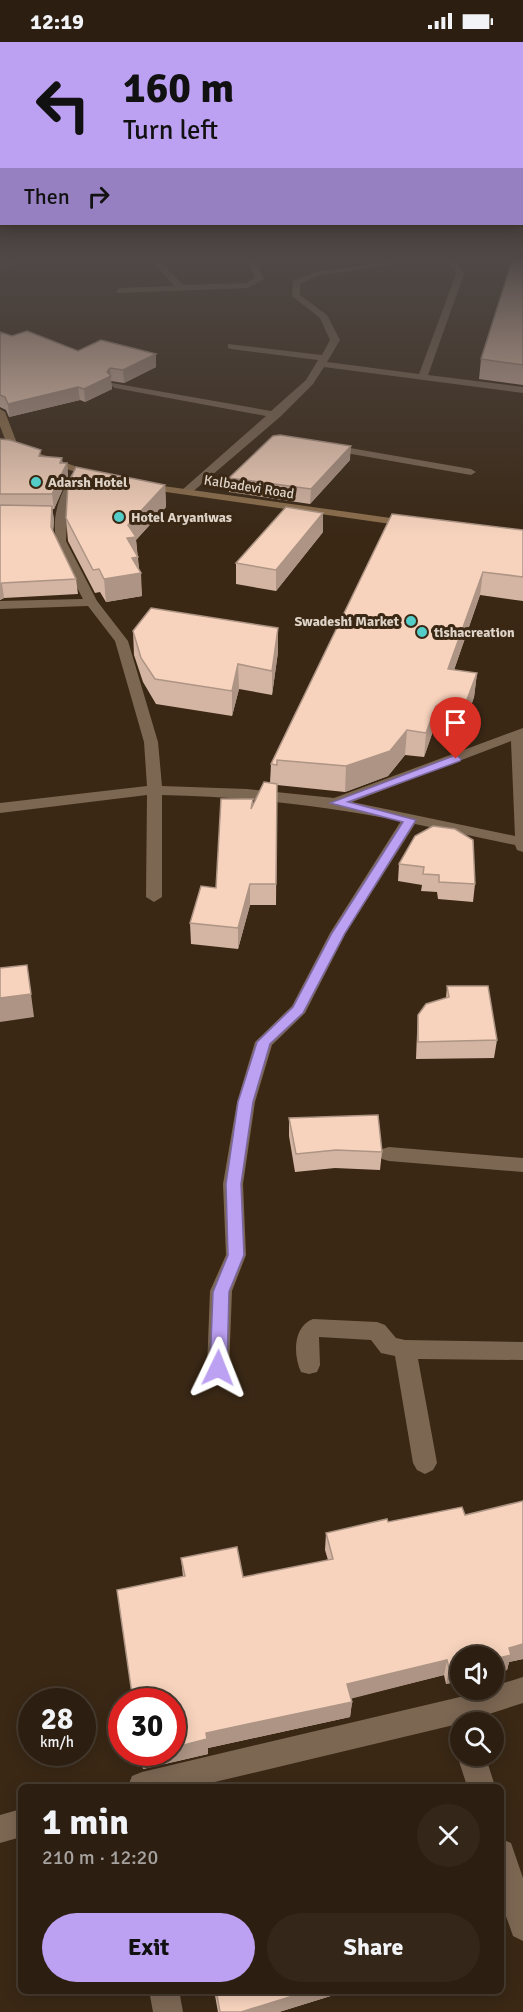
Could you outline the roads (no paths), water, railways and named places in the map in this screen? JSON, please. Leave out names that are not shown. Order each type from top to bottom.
[{"type":"main road","points":[[0,412],[13,448],[79,471],[110,479]]},
{"type":"main road","name":"Kalbadevi Road","points":[[130,484],[186,492],[286,512],[429,527]]},
{"type":"street","points":[[274,353],[523,390]]},
{"type":"street","points":[[186,492],[260,435],[276,415],[310,382],[328,353]]},
{"type":"street","points":[[423,375],[431,353]]},
{"type":"street","points":[[116,385],[276,415]]},
{"type":"street","points":[[311,444],[471,472]]},
{"type":"street","points":[[0,447],[13,448]]},
{"type":"street","points":[[79,471],[57,515],[60,541],[91,602],[121,641],[151,742],[155,790],[154,897]]},
{"type":"street","points":[[0,605],[91,602]]},
{"type":"street","points":[[335,803],[521,733],[523,847]]},
{"type":"street","points":[[0,808],[155,790],[247,793],[335,803],[523,842]]},
{"type":"street","points":[[218,1368],[221,1292],[236,1255],[233,1184],[246,1102],[264,1042],[299,1009],[338,933],[410,820]]},
{"type":"street","points":[[389,1154],[523,1165]]},
{"type":"street","points":[[309,1365],[308,1333],[313,1328],[377,1331],[389,1346],[405,1349],[523,1351]]},
{"type":"street","points":[[405,1349],[425,1463]]},
{"type":"street","points":[[472,1712],[523,1690]]},
{"type":"street","points":[[151,1784],[450,1719]]},
{"type":"street","points":[[475,1766],[480,1784]]},
{"type":"street","points":[[0,1829],[18,1824]]},
{"type":"street","points":[[504,1863],[523,1926]]},
{"type":"street","points":[[165,1994],[168,2012]]},
{"type":"place","name":"Adarsh Hotel","points":[[36,482]]},
{"type":"place","name":"Hotel Aryaniwas","points":[[119,517]]},
{"type":"place","name":"Swadeshi Market","points":[[411,621]]},
{"type":"place","name":"tishacreation","points":[[422,632]]}]
